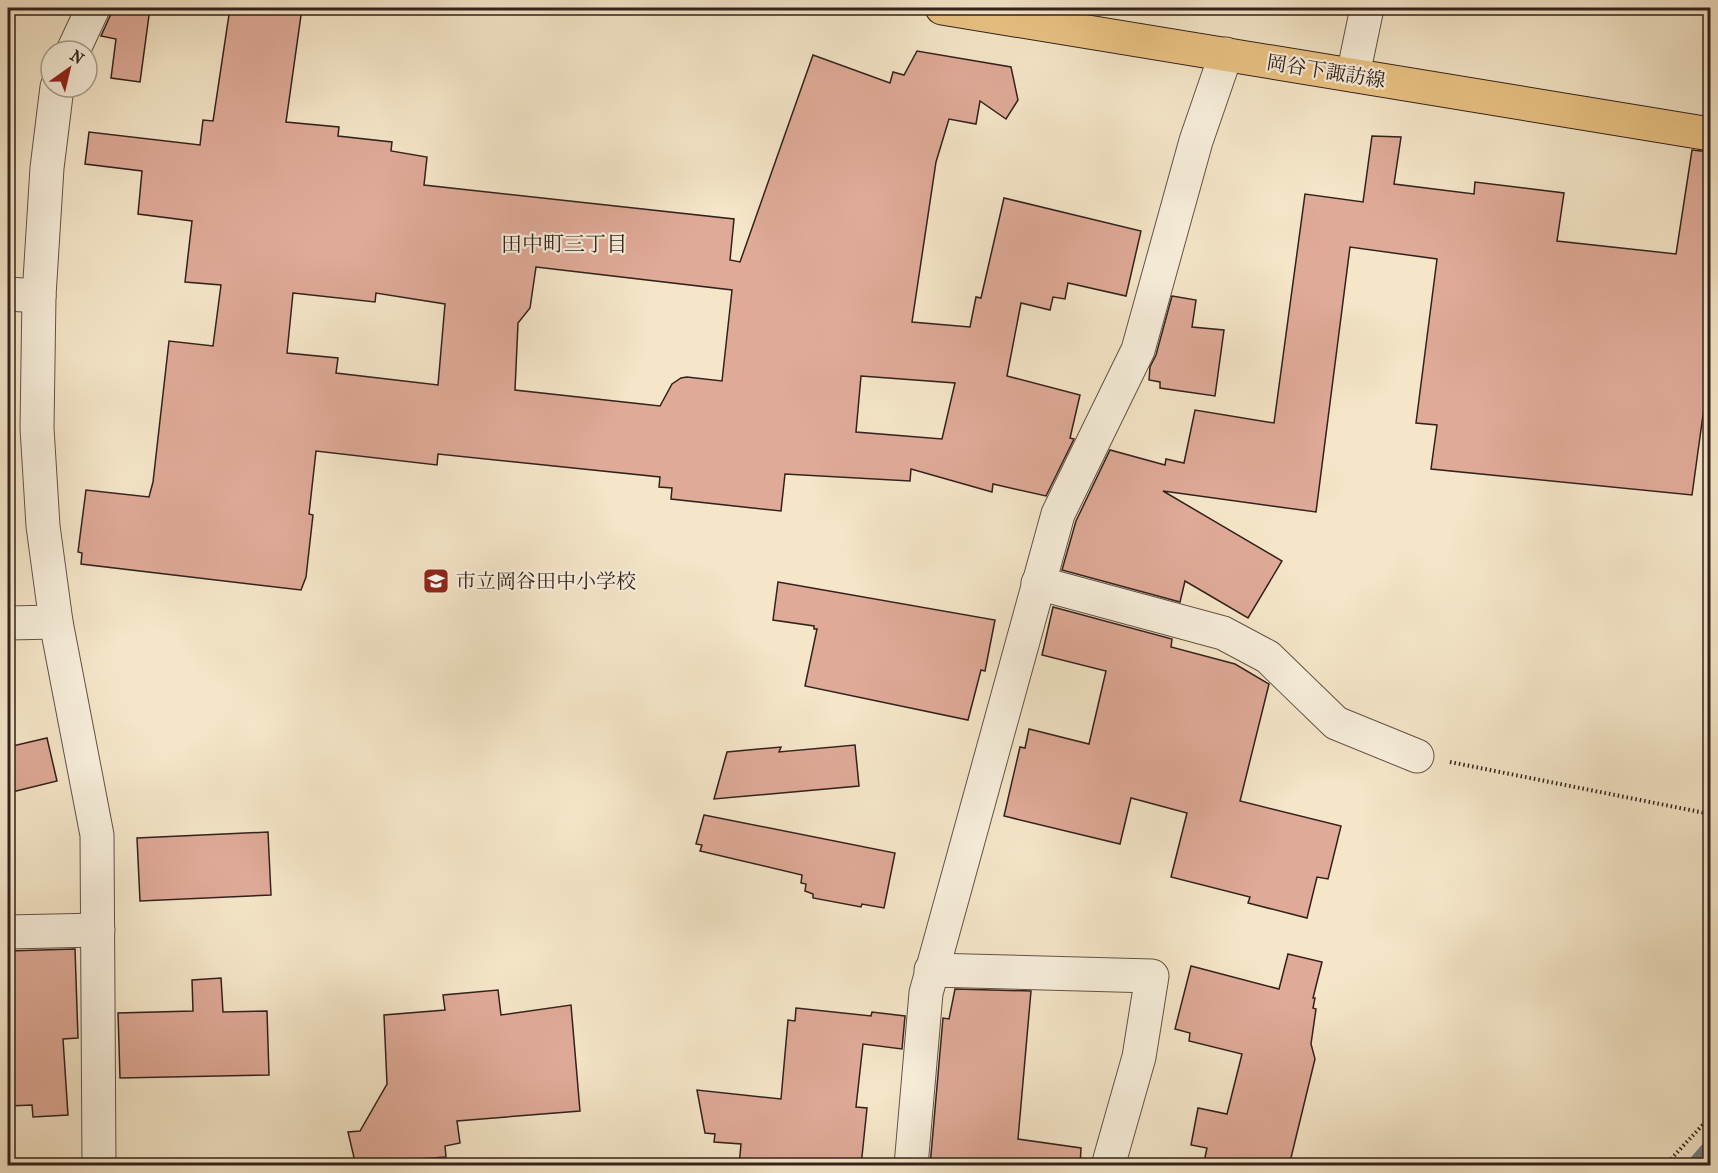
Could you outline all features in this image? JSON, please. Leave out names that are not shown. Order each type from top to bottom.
[{"type":"main road","name":"岡谷下諏訪線","points":[[942,8],[1710,134]]},
{"type":"street","points":[[79,39],[93,8]]},
{"type":"street","points":[[1353,75],[1367,8]]},
{"type":"street","points":[[911,1166],[926,993],[1038,583],[1058,514],[1138,350],[1196,141],[1227,54]]},
{"type":"street","points":[[56,99],[47,168],[23,295],[37,428],[43,526],[56,622],[97,835],[99,1166]]},
{"type":"street","points":[[1038,583],[1223,633],[1268,657],[1336,723],[1417,756]]},
{"type":"street","points":[[8,622],[56,622]]},
{"type":"street","points":[[8,932],[98,930]]},
{"type":"street","points":[[932,970],[1152,976],[1139,1057],[1108,1166]]},
{"type":"path","points":[[1417,756],[1710,813]]},
{"type":"path","points":[[1671,1159],[1710,1117]]},
{"type":"building","points":[[112,8],[150,8],[140,82],[111,78],[116,39],[101,36]]},
{"type":"building","points":[[230,8],[302,8],[286,122],[339,127],[338,136],[392,142],[391,151],[427,157],[424,185],[734,219],[730,260],[740,262],[813,55],[890,83],[893,72],[904,75],[917,51],[1011,67],[1018,100],[1006,119],[980,101],[976,124],[949,119],[936,162],[912,322],[970,327],[976,297],[981,298],[1004,198],[1141,231],[1126,296],[1068,283],[1065,299],[1053,297],[1050,310],[1021,303],[1007,376],[1080,395],[1070,438],[1074,439],[1046,496],[993,484],[992,492],[911,469],[910,481],[785,474],[781,511],[671,499],[672,488],[659,487],[660,477],[438,454],[437,465],[316,451],[309,514],[313,515],[306,577],[301,590],[81,564],[82,553],[78,552],[86,490],[149,497],[153,482],[169,341],[213,346],[221,285],[185,282],[192,221],[138,214],[142,171],[85,164],[89,132],[200,145],[203,120],[213,121]],"holes":[[[536,267],[732,290],[722,381],[681,378],[672,384],[660,406],[515,390],[518,323],[530,308]],[[293,293],[375,302],[376,293],[445,304],[438,385],[336,373],[338,358],[287,353]],[[861,376],[955,383],[942,439],[856,432]]]},
{"type":"building","points":[[1372,136],[1401,137],[1394,184],[1474,194],[1475,182],[1564,193],[1557,241],[1676,254],[1692,150],[1710,152],[1710,364],[1692,495],[1431,469],[1437,425],[1416,423],[1437,259],[1350,247],[1316,512],[1163,491],[1282,561],[1248,618],[1185,581],[1180,602],[1062,570],[1076,521],[1110,450],[1165,465],[1166,459],[1184,463],[1195,410],[1274,423],[1305,194],[1363,202]]},
{"type":"building","points":[[1172,296],[1196,300],[1192,327],[1224,330],[1215,396],[1160,388],[1160,382],[1149,380],[1150,367],[1156,355]]},
{"type":"building","points":[[778,582],[995,620],[985,671],[981,670],[968,720],[805,686],[817,629],[814,629],[814,626],[773,620]]},
{"type":"building","points":[[1053,607],[1172,639],[1171,647],[1235,664],[1269,684],[1240,801],[1341,826],[1328,879],[1317,877],[1307,918],[1248,903],[1250,897],[1171,877],[1187,813],[1131,798],[1120,844],[1004,816],[1020,747],[1025,748],[1029,729],[1089,744],[1106,671],[1042,655]]},
{"type":"building","points":[[47,738],[57,781],[8,793],[8,747]]},
{"type":"building","points":[[855,745],[859,786],[714,799],[727,752],[781,747],[779,752]]},
{"type":"building","points":[[704,815],[895,853],[884,908],[862,904],[861,907],[813,898],[813,894],[805,891],[806,884],[801,883],[802,875],[700,851],[702,845],[696,844]]},
{"type":"building","points":[[268,832],[271,895],[140,901],[137,838]]},
{"type":"building","points":[[75,949],[78,1038],[63,1039],[68,1115],[33,1117],[32,1105],[8,1106],[8,951]]},
{"type":"building","points":[[1288,954],[1322,962],[1313,998],[1315,998],[1313,1008],[1316,1009],[1311,1044],[1315,1059],[1289,1166],[1221,1166],[1204,1162],[1207,1148],[1191,1145],[1198,1108],[1227,1114],[1242,1054],[1189,1041],[1190,1033],[1175,1029],[1191,966],[1279,989]]},
{"type":"building","points":[[221,978],[223,1012],[267,1011],[269,1075],[120,1078],[118,1013],[193,1011],[192,980]]},
{"type":"building","points":[[955,989],[1031,991],[1018,1139],[1081,1148],[1080,1166],[930,1166],[943,1018],[949,1019]]},
{"type":"building","points":[[498,990],[501,1015],[571,1005],[580,1111],[457,1121],[460,1143],[445,1146],[446,1157],[419,1159],[419,1166],[356,1166],[348,1132],[360,1131],[387,1084],[384,1015],[445,1010],[443,995]]},
{"type":"building","points":[[796,1008],[871,1016],[872,1012],[905,1016],[902,1049],[863,1044],[856,1107],[867,1108],[861,1166],[739,1166],[741,1144],[714,1142],[715,1134],[705,1133],[697,1090],[781,1099],[788,1020],[795,1021]]},
{"type":"waterway","points":[[1690,1166],[1710,1143]]},
{"type":"place","name":"市立岡谷田中小学校","points":[[436,581]]},
{"type":"district","name":"田中町三丁目","points":[[564,244]]}]
